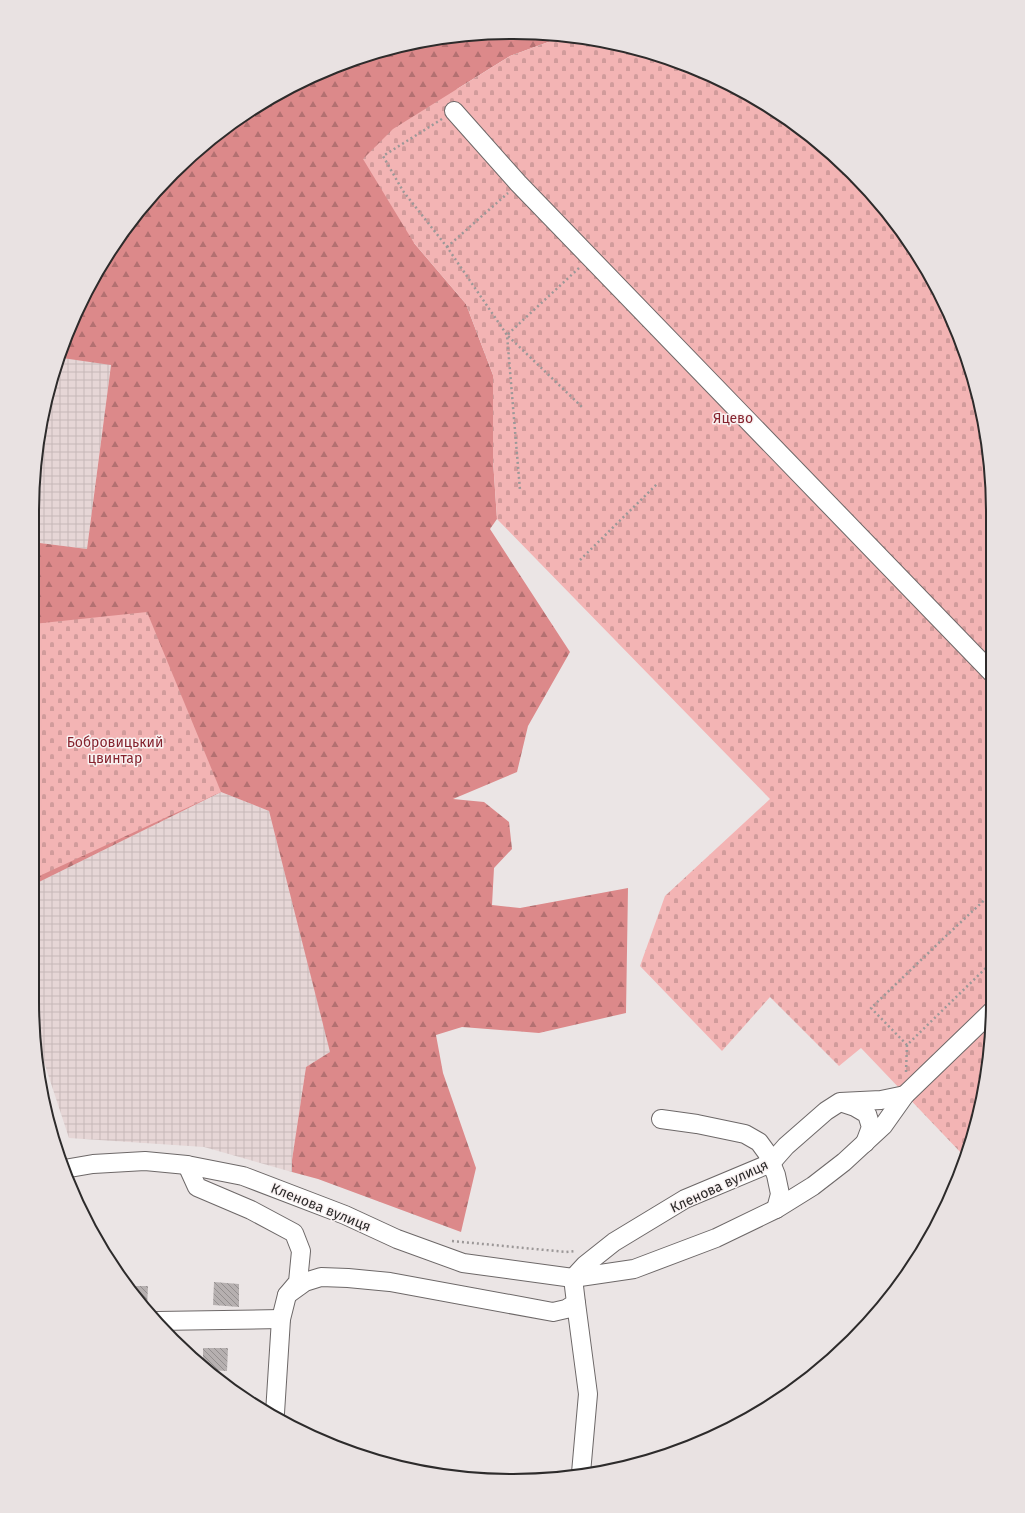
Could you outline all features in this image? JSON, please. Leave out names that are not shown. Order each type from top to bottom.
[{"type":"street","points":[[454,111],[518,183],[986,667]]},
{"type":"street","name":"Кленова вулиця","points":[[70,1168],[93,1164],[145,1162],[187,1165],[243,1176],[345,1215],[397,1239],[462,1263],[573,1278],[634,1269],[716,1238],[776,1209],[813,1186],[844,1162],[883,1126],[905,1095],[985,1017]]},
{"type":"street","points":[[840,1102],[881,1100],[905,1095]]},
{"type":"street","points":[[840,1102],[855,1107],[867,1114],[871,1127],[865,1143]]},
{"type":"street","name":"Кленова вулиця","points":[[573,1278],[585,1265],[614,1242],[685,1199],[771,1163],[786,1146],[840,1102]]},
{"type":"street","points":[[661,1119],[697,1124],[745,1134],[760,1142],[767,1153],[776,1174],[780,1194],[776,1209]]},
{"type":"street","points":[[187,1165],[197,1187],[251,1210],[294,1233],[301,1251],[298,1282],[287,1295],[281,1320],[275,1410]]},
{"type":"street","points":[[287,1295],[305,1282],[321,1277],[390,1282],[553,1312],[566,1309],[576,1303]]},
{"type":"street","points":[[573,1278],[588,1394],[581,1469]]},
{"type":"street","points":[[165,1321],[281,1320]]},
{"type":"path","points":[[454,111],[383,156],[403,191],[447,247],[507,335],[583,408]]},
{"type":"path","points":[[447,247],[518,183]]},
{"type":"path","points":[[507,335],[590,258]]},
{"type":"path","points":[[507,335],[520,490]]},
{"type":"path","points":[[580,560],[657,484]]},
{"type":"path","points":[[907,1045],[871,1008],[986,898]]},
{"type":"path","points":[[905,1095],[907,1045],[986,968]]},
{"type":"shaded area","points":[[65,358],[111,364],[87,549],[39,543],[40,482],[43,451],[55,390]]},
{"type":"shaded area","points":[[221,792],[269,811],[331,1052],[306,1067],[292,1160],[292,1172],[204,1147],[69,1138],[43,1058],[39,1000],[39,882]]},
{"type":"green space","points":[[512,39],[552,41],[510,56],[457,89],[414,243],[466,304],[493,375],[493,460],[497,519],[490,529],[570,652],[528,726],[517,772],[453,799],[484,802],[509,822],[512,849],[494,868],[492,905],[520,908],[628,888],[626,1013],[539,1033],[462,1027],[436,1035],[443,1073],[476,1168],[461,1232],[318,1179],[292,1172],[292,1160],[306,1067],[330,1052],[269,811],[221,792],[39,882],[39,543],[87,549],[111,365],[65,358],[88,303],[102,276],[137,224],[178,178],[224,137],[276,102],[303,88],[360,64],[390,55],[420,48],[482,40]]},
{"type":"green space","name":"Яцево","points":[[552,41],[605,48],[665,64],[694,75],[749,102],[801,137],[825,157],[868,200],[888,224],[923,276],[950,331],[961,360],[977,420],[982,451],[986,512],[985,1031],[977,1093],[961,1153],[861,1048],[839,1066],[770,997],[722,1051],[640,966],[665,896],[770,799],[497,519],[493,460],[493,375],[466,304],[414,243],[363,159],[393,129],[510,56]]},
{"type":"green space","name":"Бобровицький цвинтар","points":[[147,612],[221,792],[39,876],[39,623]]},
{"type":"building","points":[[214,1282],[239,1284],[239,1307],[213,1305]]},
{"type":"building","points":[[135,1286],[148,1286],[147,1301]]},
{"type":"building","points":[[203,1348],[228,1348],[227,1371],[217,1371],[203,1358]]}]
